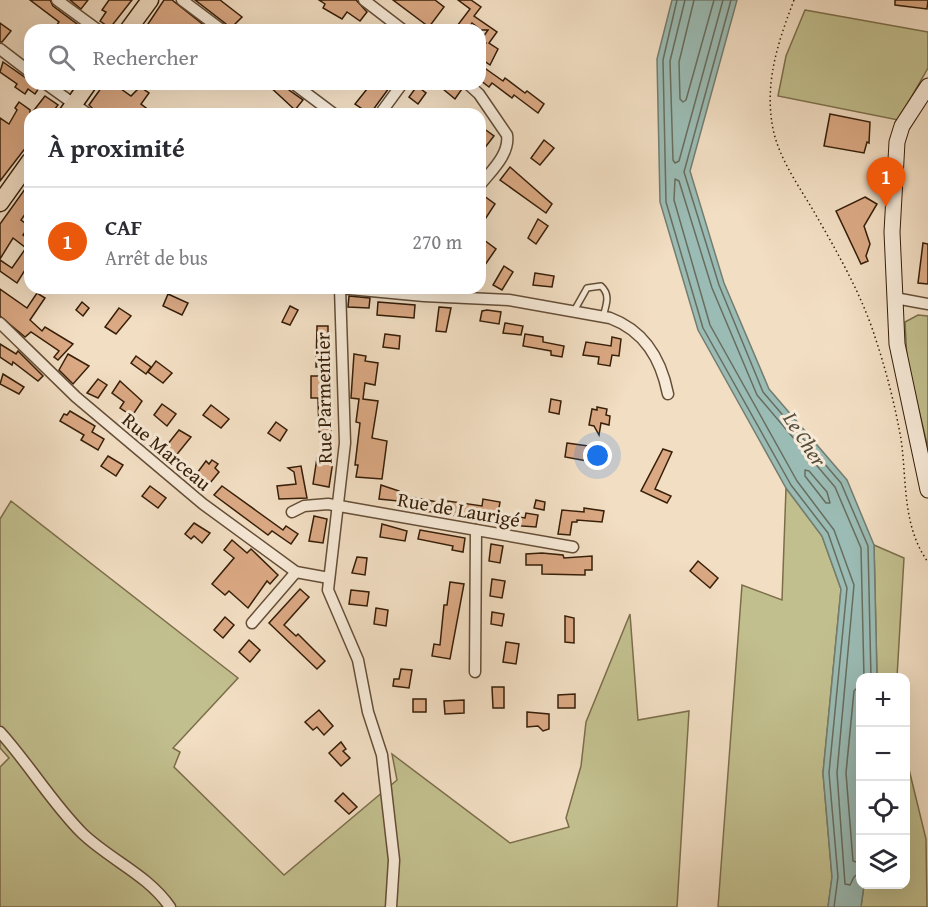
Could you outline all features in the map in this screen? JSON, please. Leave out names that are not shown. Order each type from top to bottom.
[{"type":"main road","points":[[132,24],[150,0]]},
{"type":"main road","points":[[71,108],[84,90]]},
{"type":"main road","points":[[0,203],[24,169]]},
{"type":"street","points":[[57,0],[90,24]]},
{"type":"street","points":[[182,0],[214,24]]},
{"type":"street","points":[[364,0],[395,24]]},
{"type":"street","points":[[0,50],[24,68]]},
{"type":"street","points":[[928,86],[902,126],[895,151],[892,207],[897,344],[928,490]]},
{"type":"street","points":[[52,90],[69,108]]},
{"type":"street","points":[[302,90],[326,108]]},
{"type":"street","points":[[384,108],[398,90]]},
{"type":"street","points":[[475,90],[507,135],[508,141],[503,154],[486,177]]},
{"type":"street","name":"Rue Parmentier","points":[[340,294],[345,443],[328,590],[357,660],[368,712],[382,755],[394,860],[392,907]]},
{"type":"street","points":[[440,294],[509,300],[603,317],[623,323],[648,344],[661,366],[668,393]]},
{"type":"street","points":[[895,298],[928,303]]},
{"type":"street","name":"Rue Marceau","points":[[0,324],[76,397],[185,490],[296,572],[329,578]]},
{"type":"street","points":[[292,512],[304,506],[338,506]]},
{"type":"street","name":"Rue de Laurigé","points":[[338,506],[573,547]]},
{"type":"street","points":[[475,672],[477,530]]},
{"type":"street","points":[[252,623],[296,572]]},
{"type":"street","points":[[0,732],[81,832],[106,854],[140,875],[158,891],[170,907]]},
{"type":"lane","points":[[573,312],[587,288],[601,286],[608,298],[603,317]]},
{"type":"path","points":[[794,0],[773,63],[770,111],[773,131],[789,169],[863,305],[875,335],[901,439],[910,525],[921,552],[928,562]]},
{"type":"shaded area","points":[[805,10],[928,32],[928,68],[898,120],[778,96],[786,56]]},
{"type":"shaded area","points":[[918,315],[928,316],[928,448],[907,361],[905,322]]},
{"type":"shaded area","points":[[786,488],[822,536],[841,589],[823,773],[832,877],[828,907],[718,907],[742,585],[782,600]]},
{"type":"shaded area","points":[[11,501],[238,678],[173,748],[180,752],[174,767],[284,875],[397,780],[392,754],[510,843],[569,827],[566,818],[581,766],[586,722],[630,614],[638,720],[689,711],[677,907],[0,907],[0,767],[9,758],[0,748],[0,519]]},
{"type":"shaded area","points":[[874,545],[904,558],[897,673],[877,673]]},
{"type":"shaded area","points":[[910,773],[926,839],[927,907],[861,907],[863,889],[910,889]]},
{"type":"water","name":"Le Cher","points":[[672,0],[737,0],[690,171],[724,283],[769,389],[847,480],[874,545],[877,673],[856,673],[856,889],[863,889],[861,907],[828,907],[832,877],[823,773],[841,589],[822,536],[786,488],[698,330],[660,202],[657,59]]},
{"type":"building","points":[[30,0],[50,0],[53,6],[77,24],[58,24],[59,22]]},
{"type":"building","points":[[70,0],[88,0],[81,9]]},
{"type":"building","points":[[109,0],[132,0],[113,24],[104,24],[100,21],[106,12],[102,10]]},
{"type":"building","points":[[164,0],[172,0],[202,24],[148,24]]},
{"type":"building","points":[[195,0],[220,0],[242,17],[235,24],[226,24]]},
{"type":"building","points":[[319,0],[356,0],[367,12],[360,21],[347,12],[342,19],[323,8],[325,4]]},
{"type":"building","points":[[393,0],[435,0],[444,7],[431,24],[425,24]]},
{"type":"building","points":[[458,0],[471,0],[481,7],[474,16],[486,24],[459,24],[470,9]]},
{"type":"building","points":[[895,0],[928,0],[927,9],[895,5]]},
{"type":"building","points":[[0,23],[11,31],[2,42],[0,42]]},
{"type":"building","points":[[486,24],[497,32],[489,43],[498,49],[490,65],[486,62],[486,33],[488,30],[486,30]]},
{"type":"building","points":[[3,62],[24,77],[24,90],[27,90],[25,94],[15,87],[17,84],[0,72]]},
{"type":"building","points":[[486,69],[503,81],[505,78],[525,93],[527,91],[544,104],[538,113],[514,95],[512,98],[492,83],[489,87],[486,85]]},
{"type":"building","points":[[100,90],[122,90],[131,96],[137,90],[144,90],[149,93],[141,104],[146,108],[92,108],[89,105]]},
{"type":"building","points":[[273,90],[289,90],[303,100],[297,108],[293,108]]},
{"type":"building","points":[[366,90],[388,90],[374,108],[361,108],[355,104]]},
{"type":"building","points":[[414,90],[422,90],[426,93],[418,104],[409,97]]},
{"type":"building","points":[[444,90],[461,90],[455,99]]},
{"type":"building","points":[[45,96],[58,105],[56,108],[36,108]]},
{"type":"building","points":[[19,102],[27,108],[24,108],[24,150],[0,181],[0,118],[9,124],[17,110],[15,108]]},
{"type":"building","points":[[830,114],[870,122],[869,143],[867,142],[864,153],[824,146]]},
{"type":"building","points":[[486,130],[494,136],[486,146]]},
{"type":"building","points":[[544,140],[554,148],[540,165],[531,158]]},
{"type":"building","points":[[510,167],[552,204],[546,213],[500,180]]},
{"type":"building","points":[[24,190],[24,216],[21,220],[24,222],[24,246],[13,238],[0,259],[0,224]]},
{"type":"building","points":[[486,197],[495,204],[486,218]]},
{"type":"building","points":[[865,197],[877,204],[864,226],[870,244],[866,256],[868,261],[861,264],[836,211]]},
{"type":"building","points":[[538,219],[548,226],[536,244],[528,238]]},
{"type":"building","points":[[486,242],[496,249],[486,263]]},
{"type":"building","points":[[923,243],[928,244],[928,284],[918,283]]},
{"type":"building","points":[[24,251],[24,272],[17,283],[0,271],[0,260],[12,268]]},
{"type":"building","points":[[504,266],[513,272],[502,290],[493,285]]},
{"type":"building","points":[[535,273],[554,276],[552,287],[533,285]]},
{"type":"building","points":[[0,289],[27,308],[39,294],[45,298],[30,320],[42,331],[45,327],[73,344],[58,360],[54,357],[59,351],[31,332],[25,337],[0,316]]},
{"type":"building","points":[[168,294],[188,303],[182,315],[163,306]]},
{"type":"building","points":[[349,296],[370,298],[369,308],[348,307]]},
{"type":"building","points":[[82,302],[89,308],[83,316],[76,310]]},
{"type":"building","points":[[378,302],[415,305],[414,318],[377,315]]},
{"type":"building","points":[[290,306],[298,310],[290,325],[282,322]]},
{"type":"building","points":[[439,307],[451,308],[446,332],[436,331]]},
{"type":"building","points":[[119,308],[131,316],[116,334],[105,327]]},
{"type":"building","points":[[482,311],[501,312],[499,324],[480,321]]},
{"type":"building","points":[[505,323],[523,326],[521,335],[503,333]]},
{"type":"building","points":[[317,326],[328,326],[328,366],[316,367]]},
{"type":"building","points":[[385,334],[400,336],[399,349],[383,347]]},
{"type":"building","points":[[525,334],[543,337],[543,342],[564,346],[562,357],[551,355],[551,351],[523,346]]},
{"type":"building","points":[[612,337],[621,339],[619,356],[612,355],[610,366],[598,364],[599,357],[583,355],[586,342],[611,346]]},
{"type":"building","points":[[0,344],[16,354],[18,351],[43,376],[38,381],[13,362],[12,365],[0,357]]},
{"type":"building","points":[[68,354],[89,366],[73,384],[59,370]]},
{"type":"building","points":[[354,354],[366,356],[365,361],[378,363],[375,385],[365,383],[363,399],[378,401],[372,438],[387,441],[382,479],[356,477],[358,465],[355,465],[360,423],[356,422],[359,399],[351,398]]},
{"type":"building","points":[[136,356],[151,367],[146,374],[131,363]]},
{"type":"building","points":[[156,361],[172,373],[163,383],[148,372]]},
{"type":"building","points":[[3,374],[24,387],[19,394],[0,384]]},
{"type":"building","points":[[311,376],[321,376],[321,388],[329,388],[331,432],[319,432],[318,398],[311,398]]},
{"type":"building","points":[[98,379],[107,385],[98,398],[87,393]]},
{"type":"building","points":[[120,381],[142,401],[132,416],[120,408],[124,402],[112,393]]},
{"type":"building","points":[[551,399],[561,401],[559,414],[549,412]]},
{"type":"building","points":[[162,404],[176,414],[167,426],[154,415]]},
{"type":"building","points":[[211,405],[229,419],[221,428],[203,415]]},
{"type":"building","points":[[597,407],[607,409],[606,415],[610,416],[609,425],[601,423],[599,435],[594,426],[589,425],[592,409],[597,410]]},
{"type":"building","points":[[70,411],[95,426],[92,432],[104,439],[98,450],[81,440],[84,435],[60,421],[64,414],[67,415]]},
{"type":"building","points":[[276,422],[287,430],[280,441],[268,433]]},
{"type":"building","points":[[179,430],[191,437],[174,458],[163,450]]},
{"type":"building","points":[[567,443],[595,447],[593,462],[565,457]]},
{"type":"building","points":[[663,449],[672,452],[655,489],[671,496],[667,503],[641,491]]},
{"type":"building","points":[[108,456],[123,465],[116,476],[101,466]]},
{"type":"building","points":[[317,458],[333,461],[329,487],[313,484]]},
{"type":"building","points":[[212,460],[218,464],[215,468],[219,472],[210,483],[197,473],[206,461],[209,464]]},
{"type":"building","points":[[301,466],[307,498],[279,499],[277,486],[296,484],[294,472],[288,468]]},
{"type":"building","points":[[381,485],[399,491],[398,501],[379,499]]},
{"type":"building","points":[[150,486],[166,498],[158,508],[142,496]]},
{"type":"building","points":[[222,486],[283,530],[286,526],[298,534],[291,544],[272,531],[268,535],[214,495]]},
{"type":"building","points":[[406,496],[448,504],[448,501],[482,506],[483,499],[500,502],[498,514],[525,518],[526,513],[538,515],[536,527],[496,524],[497,516],[475,512],[475,518],[404,508]]},
{"type":"building","points":[[536,500],[545,502],[544,510],[534,508]]},
{"type":"building","points":[[584,508],[604,511],[602,522],[577,520],[577,522],[572,522],[570,535],[558,534],[562,510],[584,512]]},
{"type":"building","points":[[314,516],[327,519],[323,543],[309,541]]},
{"type":"building","points":[[194,523],[210,533],[202,543],[194,536],[191,539],[185,534]]},
{"type":"building","points":[[382,524],[407,531],[405,541],[380,537]]},
{"type":"building","points":[[420,530],[465,538],[463,552],[452,550],[453,546],[418,539]]},
{"type":"building","points":[[232,540],[247,553],[251,549],[278,575],[270,584],[267,581],[248,608],[229,591],[225,595],[212,584],[234,558],[224,550]]},
{"type":"building","points":[[491,544],[503,546],[500,563],[489,561]]},
{"type":"building","points":[[526,554],[563,555],[564,558],[592,556],[592,570],[585,570],[585,575],[542,574],[542,565],[526,565]]},
{"type":"building","points":[[357,557],[367,558],[365,575],[352,573]]},
{"type":"building","points":[[698,561],[718,578],[710,588],[690,571]]},
{"type":"building","points":[[492,579],[505,581],[502,598],[490,596]]},
{"type":"building","points":[[450,582],[464,584],[450,659],[432,656],[434,644],[440,645],[444,605],[447,605]]},
{"type":"building","points":[[300,589],[309,597],[284,625],[296,636],[298,634],[325,661],[317,669],[269,623]]},
{"type":"building","points":[[351,590],[369,592],[367,606],[349,604]]},
{"type":"building","points":[[376,608],[388,610],[386,626],[374,624]]},
{"type":"building","points":[[492,612],[504,614],[502,626],[491,624]]},
{"type":"building","points":[[565,616],[574,618],[574,643],[565,642]]},
{"type":"building","points":[[225,617],[234,625],[223,638],[214,630]]},
{"type":"building","points":[[249,640],[260,650],[250,662],[239,652]]},
{"type":"building","points":[[506,642],[519,644],[516,664],[503,662]]},
{"type":"building","points":[[401,669],[412,670],[409,688],[393,686],[394,679],[399,679]]},
{"type":"building","points":[[492,687],[504,687],[504,708],[493,708]]},
{"type":"building","points":[[575,694],[575,708],[558,708],[558,695]]},
{"type":"building","points":[[413,699],[426,699],[426,712],[413,712]]},
{"type":"building","points":[[464,700],[464,713],[445,714],[444,701]]},
{"type":"building","points":[[319,710],[333,726],[324,735],[317,727],[313,730],[305,722]]},
{"type":"building","points":[[527,712],[549,714],[549,729],[543,731],[538,726],[527,727]]},
{"type":"building","points":[[341,742],[346,749],[343,751],[350,758],[341,766],[329,753]]},
{"type":"building","points":[[343,793],[357,807],[349,814],[335,801]]},
{"type":"place","name":"CAF","points":[[886,207]]}]
